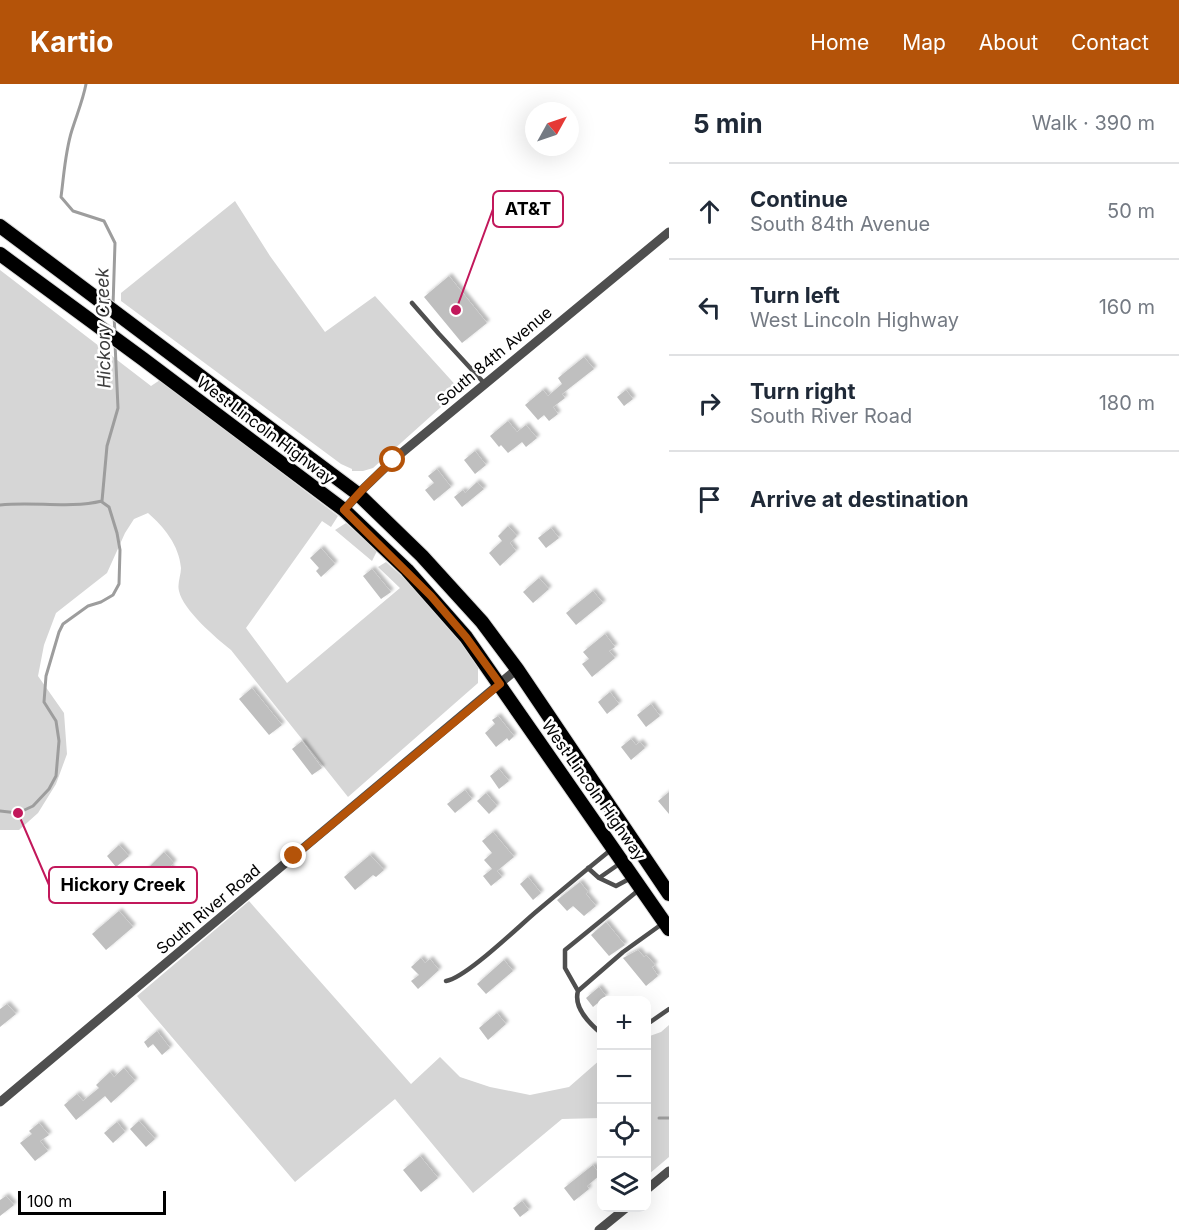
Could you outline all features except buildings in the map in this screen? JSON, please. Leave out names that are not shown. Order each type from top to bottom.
[{"type":"main road","name":"West Lincoln Highway","points":[[0,226],[358,494],[447,581],[482,622],[517,669],[669,894]]},
{"type":"main road","name":"West Lincoln Highway","points":[[0,254],[87,316],[344,510],[431,596],[466,637],[500,684],[667,926]]},
{"type":"street","name":"South 84th Avenue","points":[[344,510],[393,460],[669,232]]},
{"type":"street","name":"South River Road","points":[[0,1102],[517,669]]},
{"type":"street","points":[[651,1186],[669,1171]]},
{"type":"street","points":[[599,1230],[621,1212]]},
{"type":"lane","points":[[412,303],[485,384]]},
{"type":"lane","points":[[446,981],[457,977],[498,947],[614,848]]},
{"type":"lane","points":[[599,878],[623,861]]},
{"type":"lane","points":[[588,868],[599,878],[616,886],[637,882]]},
{"type":"lane","points":[[597,1029],[577,1004],[578,991],[565,968],[565,950],[637,882]]},
{"type":"lane","points":[[578,991],[623,952],[667,926]]},
{"type":"lane","points":[[651,1022],[669,1009]]},
{"type":"shaded area","points":[[235,201],[270,256],[325,332],[375,296],[460,390],[373,468],[352,471],[341,464],[121,301],[121,293]]},
{"type":"shaded area","points":[[0,270],[151,386],[160,380],[338,516],[331,527],[322,521],[246,628],[287,683],[400,588],[378,567],[386,562],[421,593],[478,664],[478,683],[348,797],[231,650],[187,607],[179,588],[181,568],[174,544],[160,524],[148,513],[134,519],[107,573],[56,613],[44,645],[38,676],[64,713],[67,754],[56,784],[38,813],[19,830],[0,830]]},
{"type":"shaded area","points":[[346,523],[377,551],[372,561],[335,530]]},
{"type":"shaded area","points":[[249,901],[411,1084],[440,1057],[460,1077],[490,1087],[530,1095],[569,1087],[597,1062],[597,1118],[562,1119],[473,1193],[395,1099],[295,1182],[137,996]]},
{"type":"shaded area","points":[[669,1025],[669,1157],[651,1172],[651,1036],[661,1032]]},
{"type":"waterway","name":"Hickory Creek","points":[[86,84],[68,147],[61,197],[73,211],[104,221],[115,243],[113,306]]},
{"type":"waterway","name":"Hickory Creek","points":[[114,316],[115,333]]},
{"type":"waterway","name":"Hickory Creek","points":[[102,501],[107,446],[118,408],[115,343]]},
{"type":"waterway","points":[[0,505],[76,504],[102,501]]},
{"type":"waterway","name":"Hickory Creek","points":[[0,811],[18,813],[33,806],[49,789],[56,776],[59,741],[56,721],[44,702],[46,676],[59,632],[63,624],[88,606],[113,595],[119,584],[120,550],[117,533],[109,507],[102,502]]},
{"type":"waterway","points":[[659,1118],[669,1118]]},
{"type":"place","name":"AT&T","points":[[456,310]]},
{"type":"place","name":"Hickory Creek","points":[[18,813]]},
{"type":"route","points":[[294,856],[500,684],[466,637],[431,596],[344,510],[393,460]]}]
